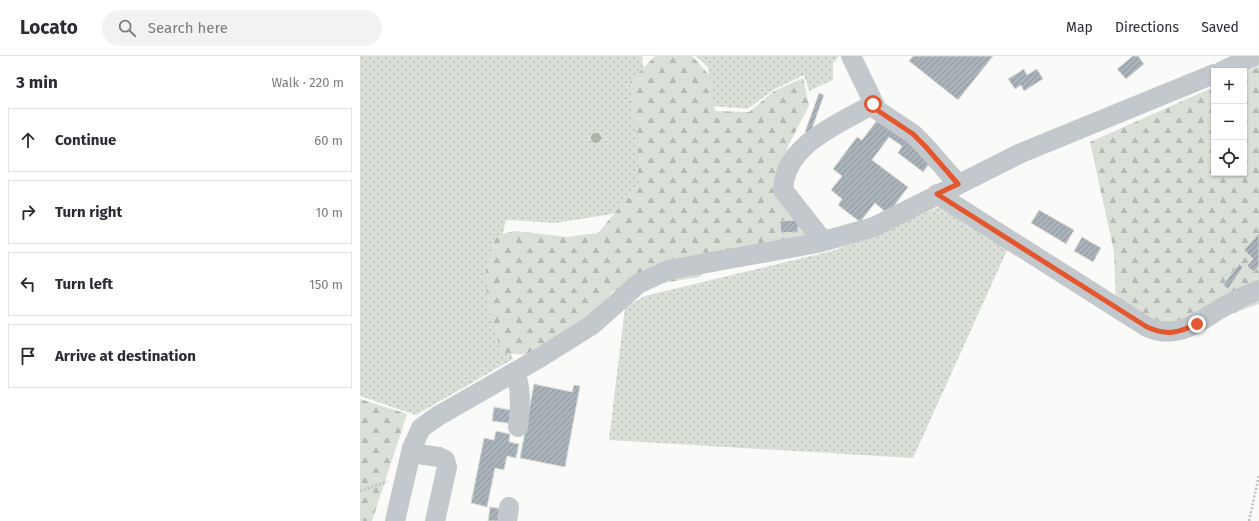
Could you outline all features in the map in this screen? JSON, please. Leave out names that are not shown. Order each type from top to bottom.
[{"type":"street","points":[[851,56],[877,110],[913,134],[958,184]]},
{"type":"street","points":[[1229,68],[1255,56]]},
{"type":"street","points":[[395,521],[411,453],[421,428],[438,416],[515,372],[592,325],[638,284],[668,270],[823,241],[874,226],[1020,153],[1211,75]]},
{"type":"street","points":[[823,241],[783,190],[783,180],[792,161],[809,142],[824,131],[873,104]]},
{"type":"street","points":[[937,194],[1140,323],[1156,331],[1165,333],[1183,330],[1197,324],[1222,308],[1259,290]]},
{"type":"street","points":[[515,372],[520,393],[518,427]]},
{"type":"street","points":[[411,453],[439,456],[445,460],[447,467],[435,521]]},
{"type":"path","points":[[1249,521],[1259,475]]},
{"type":"path","points":[[360,491],[405,477]]},
{"type":"green space","points":[[360,56],[642,56],[649,118],[650,187],[612,214],[555,223],[506,220],[491,283],[513,359],[416,415],[360,396]]},
{"type":"green space","points":[[655,56],[692,56],[710,76],[715,111],[749,112],[774,91],[803,78],[809,106],[788,146],[781,181],[816,236],[723,251],[700,277],[613,291],[582,326],[538,355],[501,353],[487,301],[486,273],[494,236],[516,231],[567,237],[598,233],[638,185],[638,145],[633,116],[630,82]]},
{"type":"green space","points":[[696,56],[839,56],[833,63],[833,80],[809,91],[804,75],[773,90],[748,109],[713,106],[708,67]]},
{"type":"green space","points":[[1259,66],[1259,304],[1177,334],[1116,309],[1114,252],[1090,142],[1211,88],[1211,176],[1247,176],[1247,72]]},
{"type":"green space","points":[[941,206],[1009,246],[913,458],[609,440],[625,307],[645,296],[832,251],[877,234]]},
{"type":"green space","points":[[360,399],[407,414],[372,521],[360,521]]},
{"type":"building","points":[[913,56],[993,56],[958,100],[909,61]]},
{"type":"building","points":[[1133,56],[1138,56],[1144,64],[1126,79],[1117,69]]},
{"type":"building","points":[[1024,69],[1027,75],[1037,69],[1043,79],[1024,91],[1021,85],[1015,89],[1008,79]]},
{"type":"building","points":[[819,93],[824,95],[810,134],[805,132]]},
{"type":"building","points":[[878,119],[932,160],[923,172],[898,153],[902,146],[889,137],[872,160],[908,187],[888,214],[875,203],[860,222],[838,205],[842,199],[831,190],[842,176],[833,169],[857,137],[862,140]]},
{"type":"building","points":[[1039,210],[1074,230],[1066,244],[1031,223]]},
{"type":"building","points":[[798,220],[798,232],[781,233],[780,221]]},
{"type":"building","points":[[1259,233],[1259,266],[1254,272],[1247,266],[1253,259],[1244,250]]},
{"type":"building","points":[[1082,237],[1101,248],[1093,262],[1074,251]]},
{"type":"building","points":[[1239,264],[1243,267],[1228,289],[1223,285]]},
{"type":"building","points":[[534,384],[572,392],[574,385],[580,386],[565,467],[520,458]]},
{"type":"building","points":[[494,407],[516,411],[514,424],[492,421]]},
{"type":"building","points":[[496,431],[510,434],[509,442],[519,444],[516,458],[507,456],[504,470],[495,468],[487,507],[471,503],[484,438],[494,440]]},
{"type":"building","points":[[490,507],[503,509],[501,521],[488,521]]},
{"type":"route","points":[[873,104],[877,110],[913,134],[958,184],[937,194],[1147,327],[1165,333],[1183,330],[1197,324]]}]
